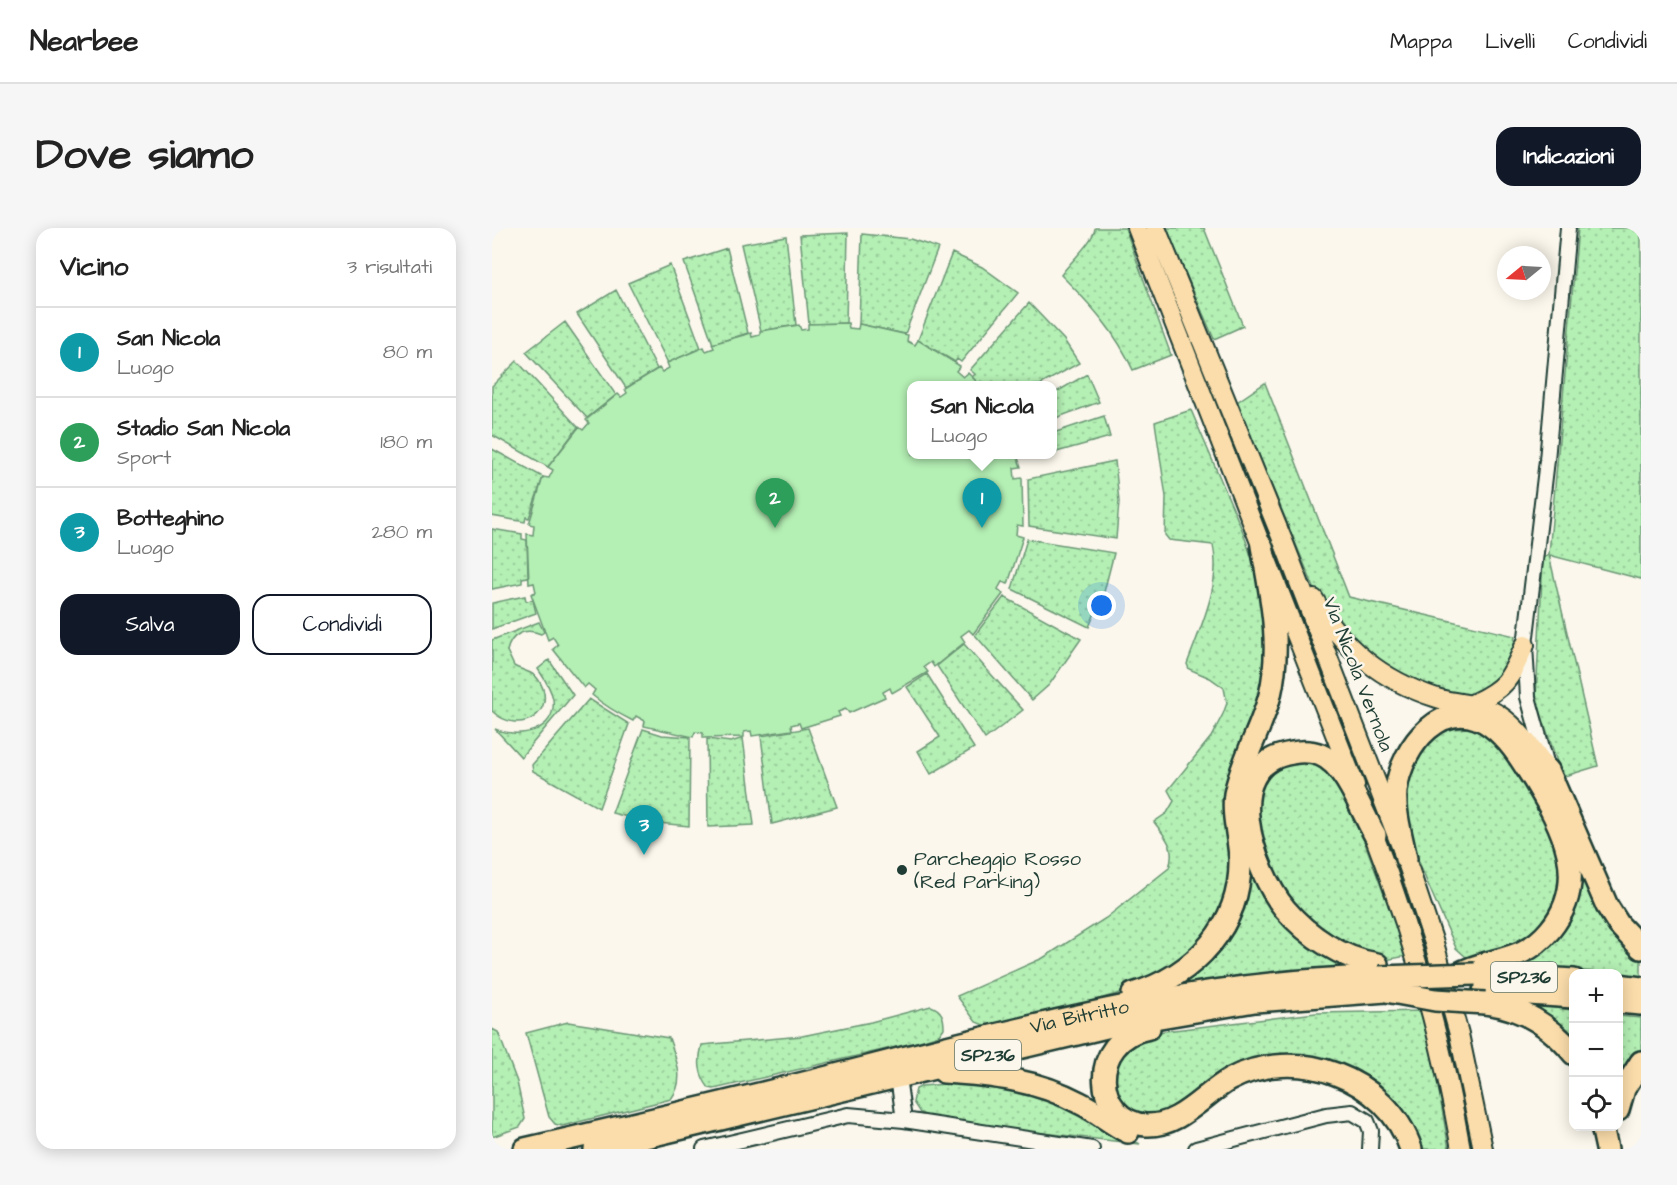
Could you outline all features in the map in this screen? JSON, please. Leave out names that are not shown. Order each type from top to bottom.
[{"type":"highway","points":[[1056,1020],[1155,987],[1184,971],[1204,954],[1224,927],[1236,894],[1240,868],[1235,797],[1248,749],[1269,696],[1275,665],[1276,625],[1262,546]]},
{"type":"highway","points":[[1406,859],[1396,792],[1416,740],[1430,726],[1451,715],[1470,716],[1491,726],[1517,752],[1554,812],[1564,832],[1570,862],[1570,882],[1566,903],[1550,930],[1531,948],[1506,960],[1475,981],[1514,1010],[1541,1023],[1569,1048]]},
{"type":"highway","points":[[1375,835],[1343,777],[1333,764],[1320,754],[1301,751],[1282,754],[1264,765],[1253,780],[1247,801],[1250,831],[1267,882],[1284,907],[1299,923],[1325,944],[1355,959],[1381,978]]},
{"type":"highway","points":[[1548,770],[1607,906],[1620,925],[1641,948]]},
{"type":"highway","name":"Via Bitritto","points":[[595,1149],[1119,1024],[1199,1009],[1332,994],[1381,978],[1424,974],[1569,996]]},
{"type":"highway","name":"Via Bitritto","points":[[525,1149],[1056,1020],[1251,984],[1318,978],[1569,980]]},
{"type":"highway","points":[[1623,986],[1641,988]]},
{"type":"highway","points":[[1332,994],[1264,1010],[1140,1030],[1125,1037],[1112,1049],[1105,1064],[1104,1080],[1107,1097],[1128,1119],[1144,1125],[1162,1123],[1177,1117],[1229,1080],[1244,1074],[1280,1065],[1309,1067],[1342,1077],[1364,1088],[1383,1102],[1399,1124],[1410,1149]]},
{"type":"highway","points":[[1623,1003],[1641,1005]]},
{"type":"highway","points":[[1623,1092],[1641,1062]]},
{"type":"highway","points":[[923,1071],[1014,1079],[1061,1094],[1140,1137],[1157,1137],[1186,1125],[1232,1093],[1248,1085],[1266,1080],[1304,1078],[1338,1088],[1374,1110],[1398,1149]]},
{"type":"highway","points":[[645,1149],[716,1121]]},
{"type":"highway","points":[[1603,1131],[1607,1149]]},
{"type":"highway","points":[[1617,1131],[1619,1149]]},
{"type":"main road","name":"Via Nicola Vernola","points":[[1137,228],[1184,322],[1221,415],[1262,546],[1375,835],[1415,947],[1440,1037],[1461,1149]]},
{"type":"main road","name":"Via Nicola Vernola","points":[[1156,228],[1184,322]]},
{"type":"main road","name":"Via Nicola Vernola","points":[[1221,415],[1285,546],[1406,859],[1434,943],[1459,1034],[1483,1149]]},
{"type":"main road","points":[[1285,546],[1318,606],[1353,652],[1390,678],[1414,689],[1438,698],[1474,704],[1500,715],[1531,746],[1548,770]]},
{"type":"main road","points":[[1474,704],[1499,691],[1510,677],[1525,645]]},
{"type":"street","points":[[1548,770],[1528,696],[1525,645],[1547,460],[1568,228]]},
{"type":"street","points":[[898,1077],[904,1120]]},
{"type":"street","points":[[1196,1149],[1326,1115],[1352,1112],[1366,1121],[1371,1131],[1370,1149]]},
{"type":"street","points":[[704,1149],[848,1115],[904,1120],[1092,1149]]},
{"type":"green space","points":[[1095,228],[1125,228],[1171,355],[1133,370],[1119,343],[1102,320],[1061,275],[1086,245]]},
{"type":"green space","points":[[1166,228],[1204,228],[1243,326],[1214,339]]},
{"type":"green space","points":[[1578,228],[1641,228],[1641,579],[1549,555],[1598,766],[1562,777],[1536,698],[1543,558],[1549,554]]},
{"type":"green space","points":[[848,233],[846,323],[809,324],[800,235]]},
{"type":"green space","points":[[862,234],[910,239],[938,248],[905,334],[859,324]]},
{"type":"green space","points":[[786,236],[796,325],[761,331],[741,244]]},
{"type":"green space","points":[[727,248],[748,333],[713,344],[684,262]]},
{"type":"green space","points":[[952,253],[982,267],[1018,293],[961,362],[957,359],[955,362],[918,340]]},
{"type":"green space","points":[[670,265],[701,348],[668,363],[628,283]]},
{"type":"green space","points":[[616,290],[657,369],[626,388],[577,314]]},
{"type":"green space","points":[[1029,303],[1064,340],[1079,363],[1047,381],[976,381],[972,377],[975,374],[970,370]]},
{"type":"green space","points":[[565,322],[616,395],[587,418],[526,352]]},
{"type":"green space","points":[[848,323],[849,328],[858,329],[859,324],[908,335],[907,341],[915,345],[918,340],[960,366],[956,371],[963,377],[968,373],[976,381],[907,381],[907,459],[1018,459],[1021,467],[1014,468],[1015,479],[1022,478],[1023,526],[1017,525],[1016,535],[1023,537],[1008,584],[1002,582],[998,589],[1003,594],[973,634],[969,630],[961,636],[965,642],[934,667],[931,662],[924,667],[928,672],[892,693],[890,688],[883,692],[885,697],[849,713],[846,709],[838,712],[840,716],[801,728],[799,723],[791,725],[792,730],[752,736],[751,731],[744,732],[744,737],[703,738],[703,733],[695,732],[693,737],[644,726],[645,721],[636,716],[633,721],[602,703],[592,695],[595,690],[588,684],[584,688],[553,649],[558,645],[553,637],[548,640],[531,594],[536,592],[534,583],[529,584],[527,534],[533,535],[534,525],[529,524],[543,477],[549,478],[553,470],[548,467],[579,427],[583,430],[589,423],[586,420],[618,394],[621,397],[627,393],[625,389],[659,368],[662,372],[669,368],[667,363],[704,347],[706,351],[714,348],[712,344],[751,333],[752,337],[760,335],[760,331],[799,325],[801,330],[808,329],[808,324]]},
{"type":"green space","points":[[517,361],[578,427],[548,467],[492,435],[492,386]]},
{"type":"green space","points":[[1087,374],[1099,402],[1057,418],[1057,392]]},
{"type":"green space","points":[[1265,383],[1349,597],[1515,636],[1512,658],[1504,677],[1480,694],[1466,696],[1414,686],[1370,660],[1317,595],[1237,402]]},
{"type":"green space","points":[[1191,410],[1243,532],[1258,577],[1262,614],[1268,619],[1260,700],[1219,933],[1141,987],[994,1029],[976,1022],[957,996],[1043,958],[1106,918],[1169,868],[1171,854],[1169,843],[1154,822],[1167,813],[1174,801],[1168,790],[1211,737],[1227,703],[1224,688],[1210,678],[1189,669],[1187,664],[1212,590],[1215,575],[1213,545],[1169,540],[1165,535],[1166,497],[1155,422]]},
{"type":"green space","points":[[1104,416],[1110,437],[1057,452],[1057,432]]},
{"type":"green space","points":[[492,449],[543,477],[529,518],[526,517],[525,522],[492,516]]},
{"type":"green space","points":[[1115,461],[1119,502],[1116,539],[1029,526],[1028,479]]},
{"type":"green space","points":[[492,529],[522,534],[522,539],[527,540],[528,577],[522,578],[522,583],[492,589]]},
{"type":"green space","points":[[1027,539],[1114,553],[1104,592],[1089,627],[1012,589]]},
{"type":"green space","points":[[525,596],[526,601],[533,600],[536,613],[492,629],[492,603]]},
{"type":"green space","points":[[1004,597],[1081,639],[1049,685],[1032,700],[975,635]]},
{"type":"green space","points":[[539,622],[544,632],[541,634],[530,631],[515,636],[507,651],[514,666],[536,676],[543,691],[544,701],[534,717],[525,721],[514,722],[503,719],[492,711],[492,640]]},
{"type":"green space","points":[[964,644],[1023,710],[985,739],[937,666]]},
{"type":"green space","points":[[549,660],[573,695],[521,757],[495,729],[525,733],[543,726],[549,719],[553,710],[553,699],[538,669]]},
{"type":"green space","points":[[927,674],[974,748],[931,774],[918,751],[940,737],[907,687]]},
{"type":"green space","points":[[589,699],[629,724],[599,808],[533,771],[532,765]]},
{"type":"green space","points":[[808,728],[837,807],[772,824],[761,736]]},
{"type":"green space","points":[[1469,728],[1483,732],[1499,742],[1554,830],[1564,876],[1551,917],[1519,946],[1479,957],[1466,957],[1456,948],[1416,855],[1405,818],[1404,804],[1409,780],[1423,741],[1451,729]]},
{"type":"green space","points":[[643,729],[662,735],[690,737],[689,826],[647,822],[612,813]]},
{"type":"green space","points":[[743,738],[754,825],[708,827],[707,739],[731,742]]},
{"type":"green space","points":[[1303,760],[1320,764],[1347,795],[1407,956],[1369,963],[1291,915],[1253,830],[1261,774]]},
{"type":"green space","points":[[1248,868],[1262,887],[1348,964],[1175,985]]},
{"type":"green space","points":[[1581,869],[1641,956],[1641,978],[1623,976],[1623,969],[1569,969],[1511,964],[1536,950]]},
{"type":"green space","points":[[1530,1005],[1569,1010],[1569,1043],[1522,1007]]},
{"type":"green space","points":[[931,1006],[942,1014],[944,1028],[939,1035],[917,1042],[714,1089],[709,1088],[705,1083],[701,1072],[702,1045],[802,1036],[871,1022]]},
{"type":"green space","points":[[1425,1011],[1449,1149],[1414,1149],[1392,1108],[1289,1059],[1165,1117],[1134,1117],[1109,1084],[1120,1046],[1157,1032],[1316,1013]]},
{"type":"green space","points":[[1623,1016],[1641,1018],[1641,1053],[1623,1081]]},
{"type":"green space","points":[[568,1022],[669,1038],[678,1069],[676,1092],[671,1099],[562,1126],[555,1124],[549,1117],[526,1033]]},
{"type":"green space","points":[[492,1029],[498,1032],[517,1082],[525,1119],[520,1127],[492,1137]]},
{"type":"green space","points":[[983,1081],[1038,1090],[1140,1144],[939,1121],[920,1113],[913,1102],[916,1089],[922,1086]]},
{"type":"place","name":"Stadio San Nicola","points":[[775,528]]},
{"type":"place","name":"San Nicola","points":[[982,528]]},
{"type":"place","name":"Botteghino","points":[[644,855]]},
{"type":"place","name":"Parcheggio Rosso (Red Parking)","points":[[902,870]]}]
